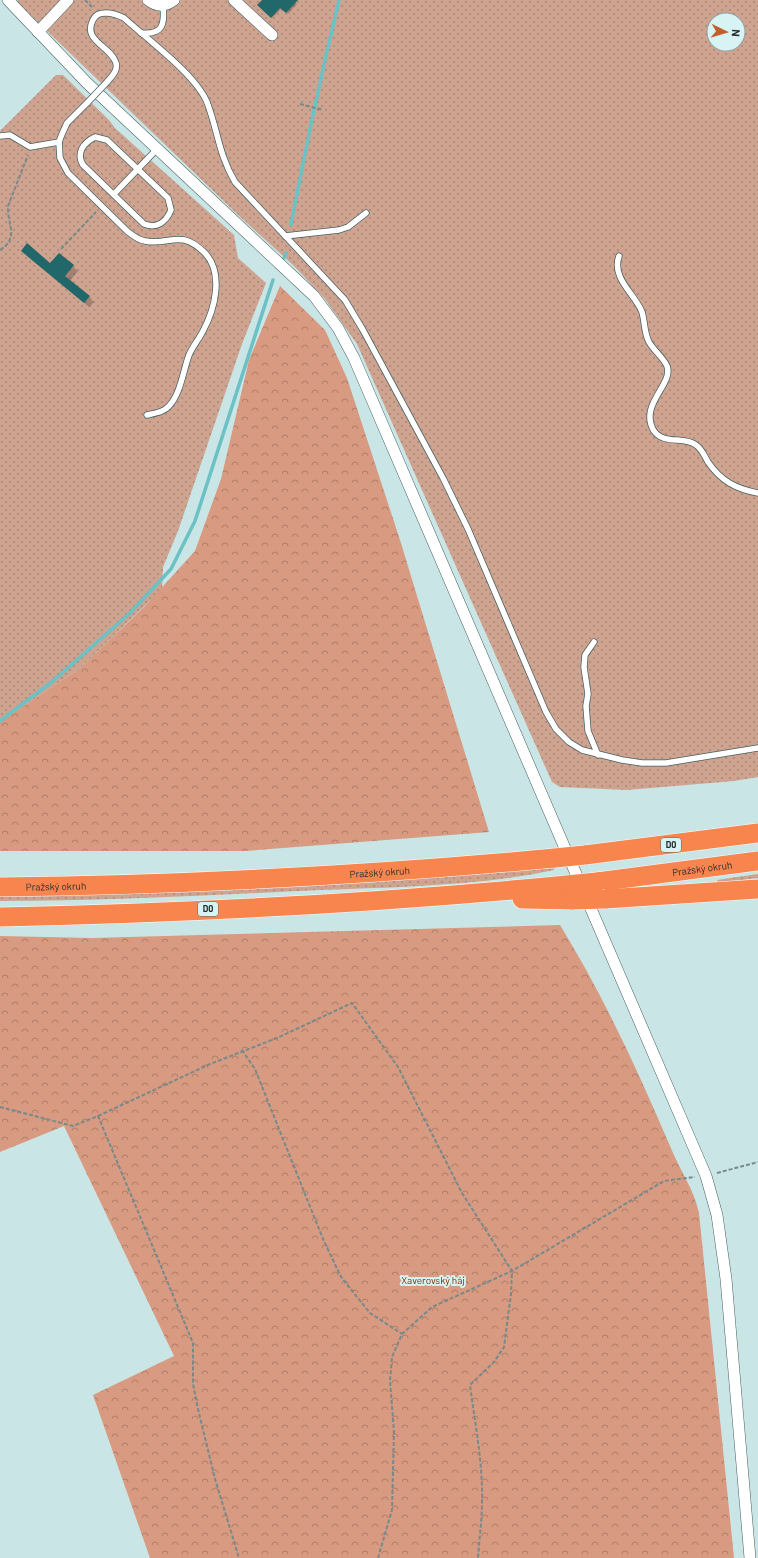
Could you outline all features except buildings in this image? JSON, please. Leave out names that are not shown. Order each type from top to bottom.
[{"type":"highway","name":"Pražský okruh","points":[[0,887],[180,883],[322,876],[586,855],[757,833]]},
{"type":"highway","name":"Pražský okruh","points":[[0,917],[153,912],[415,898],[570,892],[597,882],[758,862]]},
{"type":"highway","points":[[570,892],[605,899],[758,889]]},
{"type":"street","points":[[8,0],[87,83],[314,296],[338,328],[357,366],[706,1176],[717,1215],[726,1279],[750,1558]]},
{"type":"street","points":[[38,32],[68,0]]},
{"type":"street","points":[[148,0],[155,5],[163,6],[174,0]]},
{"type":"street","points":[[234,0],[272,35]]},
{"type":"lane","points":[[140,33],[154,32],[162,26],[164,20],[163,6]]},
{"type":"lane","points":[[147,415],[163,411],[168,408],[174,398],[189,355],[208,322],[214,303],[216,292],[214,270],[206,255],[193,244],[178,239],[152,242],[144,241],[127,231],[63,166],[59,152],[59,142],[67,123],[116,72],[117,65],[114,58],[93,38],[90,31],[91,24],[98,14],[119,15],[191,78],[201,90],[208,104],[225,166],[235,182],[345,300],[363,330],[468,529],[546,712],[556,729],[569,742],[582,750],[598,755],[642,763],[666,763],[758,748]]},
{"type":"lane","points":[[0,136],[10,135],[30,147],[59,142]]},
{"type":"lane","points":[[101,138],[107,140],[137,170],[168,198],[170,210],[162,222],[150,226],[144,224],[83,165],[80,160],[82,148],[89,140],[101,138]]},
{"type":"lane","points":[[114,194],[157,149]]},
{"type":"lane","points":[[285,236],[339,230],[348,227],[366,213]]},
{"type":"lane","points":[[619,256],[617,266],[622,280],[641,310],[649,341],[660,355],[668,370],[668,375],[653,404],[651,419],[654,431],[665,439],[686,441],[697,445],[720,477],[733,486],[758,493]]},
{"type":"lane","points":[[594,642],[585,655],[584,667],[588,694],[586,706],[588,731],[598,755]]},
{"type":"lane","points":[[605,899],[758,885]]},
{"type":"path","points":[[85,0],[98,14]]},
{"type":"path","points":[[300,104],[323,110]]},
{"type":"path","points":[[0,250],[8,245],[11,240],[8,206],[30,147]]},
{"type":"path","points":[[61,249],[102,206]]},
{"type":"path","points":[[0,1107],[73,1126],[242,1050],[277,1038],[352,1003],[398,1067],[462,1193],[512,1272],[511,1294],[504,1347],[494,1362],[470,1385],[474,1426],[480,1451],[482,1496],[478,1558]]},
{"type":"path","points":[[242,1050],[255,1069],[341,1277],[370,1313],[402,1334]]},
{"type":"path","points":[[98,1116],[193,1343],[193,1384],[198,1409],[215,1479],[239,1558]]},
{"type":"path","points":[[378,1558],[392,1510],[394,1432],[390,1381],[392,1357],[402,1334],[432,1307],[512,1272],[664,1181],[706,1176],[758,1162]]},
{"type":"shaded area","points":[[18,0],[758,0],[758,777],[734,781],[627,790],[560,787],[552,782],[357,344],[325,299],[294,266],[236,213],[17,2]]},
{"type":"shaded area","points":[[56,75],[63,75],[109,120],[115,128],[234,235],[238,258],[266,283],[242,344],[178,531],[163,567],[162,589],[80,668],[0,722],[0,131]]},
{"type":"shaded area","points":[[553,866],[554,870],[526,875],[467,883],[407,887],[80,900],[0,901],[0,894]]},
{"type":"shaded area","points":[[758,874],[758,878],[718,883],[717,880]]},
{"type":"green space","points":[[280,286],[325,330],[347,378],[400,540],[489,832],[246,851],[0,851],[0,722],[80,668],[144,607],[195,551],[221,479],[249,360]]},
{"type":"green space","name":"Xaverovský háj","points":[[560,925],[591,979],[619,1034],[697,1204],[734,1558],[150,1558],[93,1395],[174,1356],[64,1126],[0,1152],[0,936],[92,938]]},
{"type":"waterway","points":[[291,225],[339,0]]},
{"type":"waterway","points":[[284,258],[286,253]]},
{"type":"waterway","points":[[0,721],[53,681],[130,613],[171,569],[195,521],[273,280]]}]
